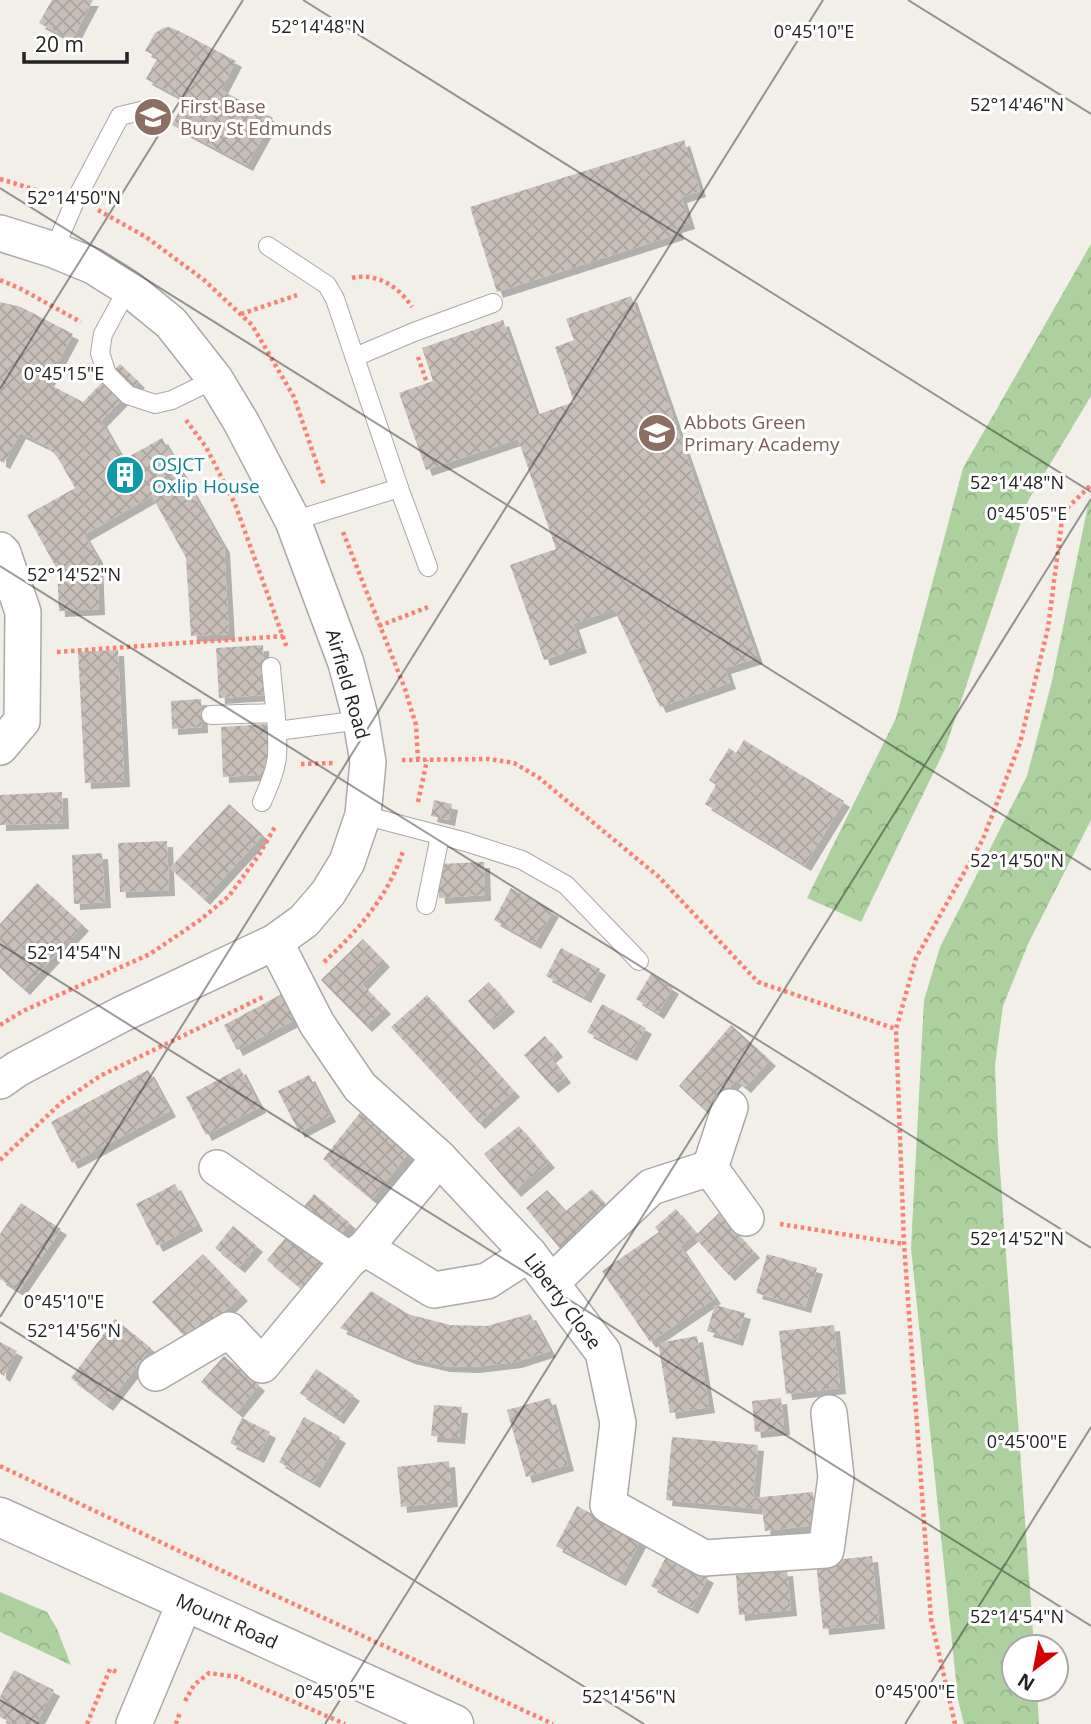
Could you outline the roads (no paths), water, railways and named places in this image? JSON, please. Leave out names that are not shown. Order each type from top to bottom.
[{"type":"street","name":"Airfield Road","points":[[0,233],[93,266],[128,288],[171,323],[215,379],[293,521],[346,663],[361,720],[368,762],[363,816],[346,862],[328,893],[304,921],[275,942],[122,1014],[17,1069],[0,1082]]},
{"type":"street","points":[[0,550],[23,612],[22,721],[0,747]]},
{"type":"street","name":"Liberty Close","points":[[275,942],[317,1024],[360,1087],[439,1158],[529,1254],[603,1352],[618,1423],[608,1505],[704,1558],[826,1550],[836,1477],[829,1413]]},
{"type":"street","points":[[710,1168],[730,1107]]},
{"type":"street","points":[[156,1373],[229,1330],[262,1365],[439,1158]]},
{"type":"street","points":[[217,1168],[357,1254],[434,1290],[487,1281],[529,1254]]},
{"type":"street","points":[[710,1168],[746,1219]]},
{"type":"street","points":[[551,1283],[651,1187],[710,1168]]},
{"type":"street","name":"Mount Road","points":[[0,1517],[454,1724]]},
{"type":"street","points":[[134,1724],[185,1602]]},
{"type":"lane","points":[[54,250],[75,201],[120,116],[145,110]]},
{"type":"lane","points":[[268,246],[327,285],[335,299],[428,567]]},
{"type":"lane","points":[[128,288],[103,334],[100,353],[107,374],[128,395],[155,404],[172,400],[215,379]]},
{"type":"lane","points":[[355,357],[492,303]]},
{"type":"lane","points":[[293,521],[399,488]]},
{"type":"lane","points":[[262,802],[277,757],[271,667]]},
{"type":"lane","points":[[211,715],[276,722],[303,729],[361,720]]},
{"type":"lane","points":[[363,816],[466,842],[522,860],[566,885],[639,961]]},
{"type":"lane","points":[[426,905],[440,836]]},
{"type":"place","name":"First Base Bury St Edmunds","points":[[153,117]]},
{"type":"place","name":"Abbots Green Primary Academy","points":[[657,433]]},
{"type":"place","name":"OSJCT Oxlip House","points":[[125,475]]}]
